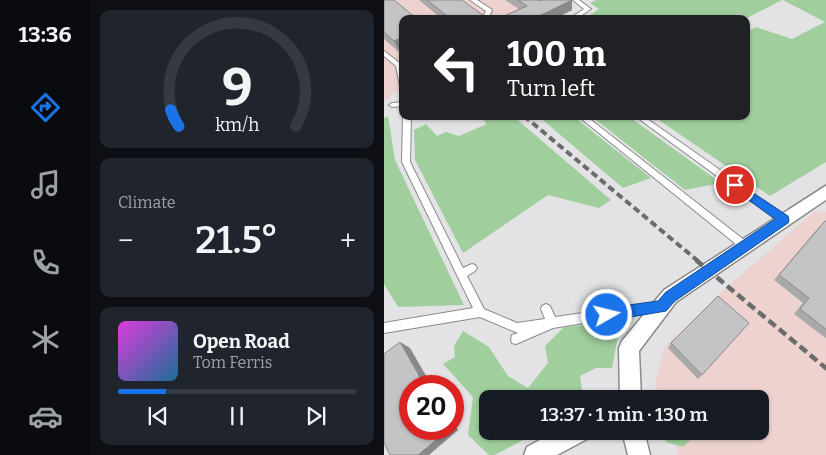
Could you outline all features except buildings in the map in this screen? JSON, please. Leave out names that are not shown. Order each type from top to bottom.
[{"type":"street","points":[[631,390],[629,348],[670,296],[826,191]]},
{"type":"street","points":[[535,455],[562,440]]},
{"type":"street","points":[[635,440],[639,455]]},
{"type":"lane","points":[[473,0],[489,10],[487,15]]},
{"type":"lane","points":[[576,0],[588,9],[578,15]]},
{"type":"lane","points":[[384,53],[399,63]]},
{"type":"lane","points":[[392,105],[399,104]]},
{"type":"lane","points":[[409,120],[406,162],[480,312]]},
{"type":"lane","points":[[587,120],[745,246]]},
{"type":"lane","points":[[644,120],[784,220]]},
{"type":"lane","points":[[462,274],[472,268]]},
{"type":"lane","points":[[384,328],[480,312],[518,328],[662,307]]},
{"type":"lane","points":[[546,309],[552,323]]},
{"type":"lane","points":[[516,338],[552,323]]},
{"type":"shaded area","points":[[384,0],[525,0],[532,5],[508,15],[399,15],[399,91],[384,100]]},
{"type":"shaded area","points":[[815,211],[826,212],[826,455],[679,455],[674,440],[769,440],[769,390],[657,390],[655,383],[665,346],[727,287]]},
{"type":"green space","points":[[596,0],[782,0],[750,16],[738,14],[590,15],[599,9],[590,3]]},
{"type":"green space","points":[[783,0],[826,0],[826,162],[770,196],[659,120],[750,120],[750,30],[756,27],[792,39],[825,22]]},
{"type":"green space","points":[[388,116],[395,160],[464,305],[398,307],[384,284],[384,118]]},
{"type":"green space","points":[[484,120],[518,120],[611,200],[599,208],[548,195],[463,253],[415,160],[414,130],[426,124],[437,136],[446,132],[459,136],[487,124]]},
{"type":"green space","points":[[543,120],[578,120],[651,178],[623,188]]},
{"type":"green space","points":[[596,120],[634,120],[721,183],[685,190]]},
{"type":"green space","points":[[601,324],[619,331],[612,368],[596,368],[580,376],[582,390],[479,390],[479,440],[523,440],[495,455],[489,455],[468,435],[473,397],[464,387],[464,375],[453,375],[443,364],[455,357],[454,346],[463,331],[489,347],[508,376],[528,388],[548,363],[545,346],[564,327]]},
{"type":"green space","points":[[665,440],[690,440],[683,447],[666,442]]},
{"type":"railway","points":[[529,120],[698,261]]},
{"type":"railway","points":[[696,260],[827,369]]},
{"type":"route","points":[[607,315],[662,307],[670,296],[784,220],[735,185]]}]
